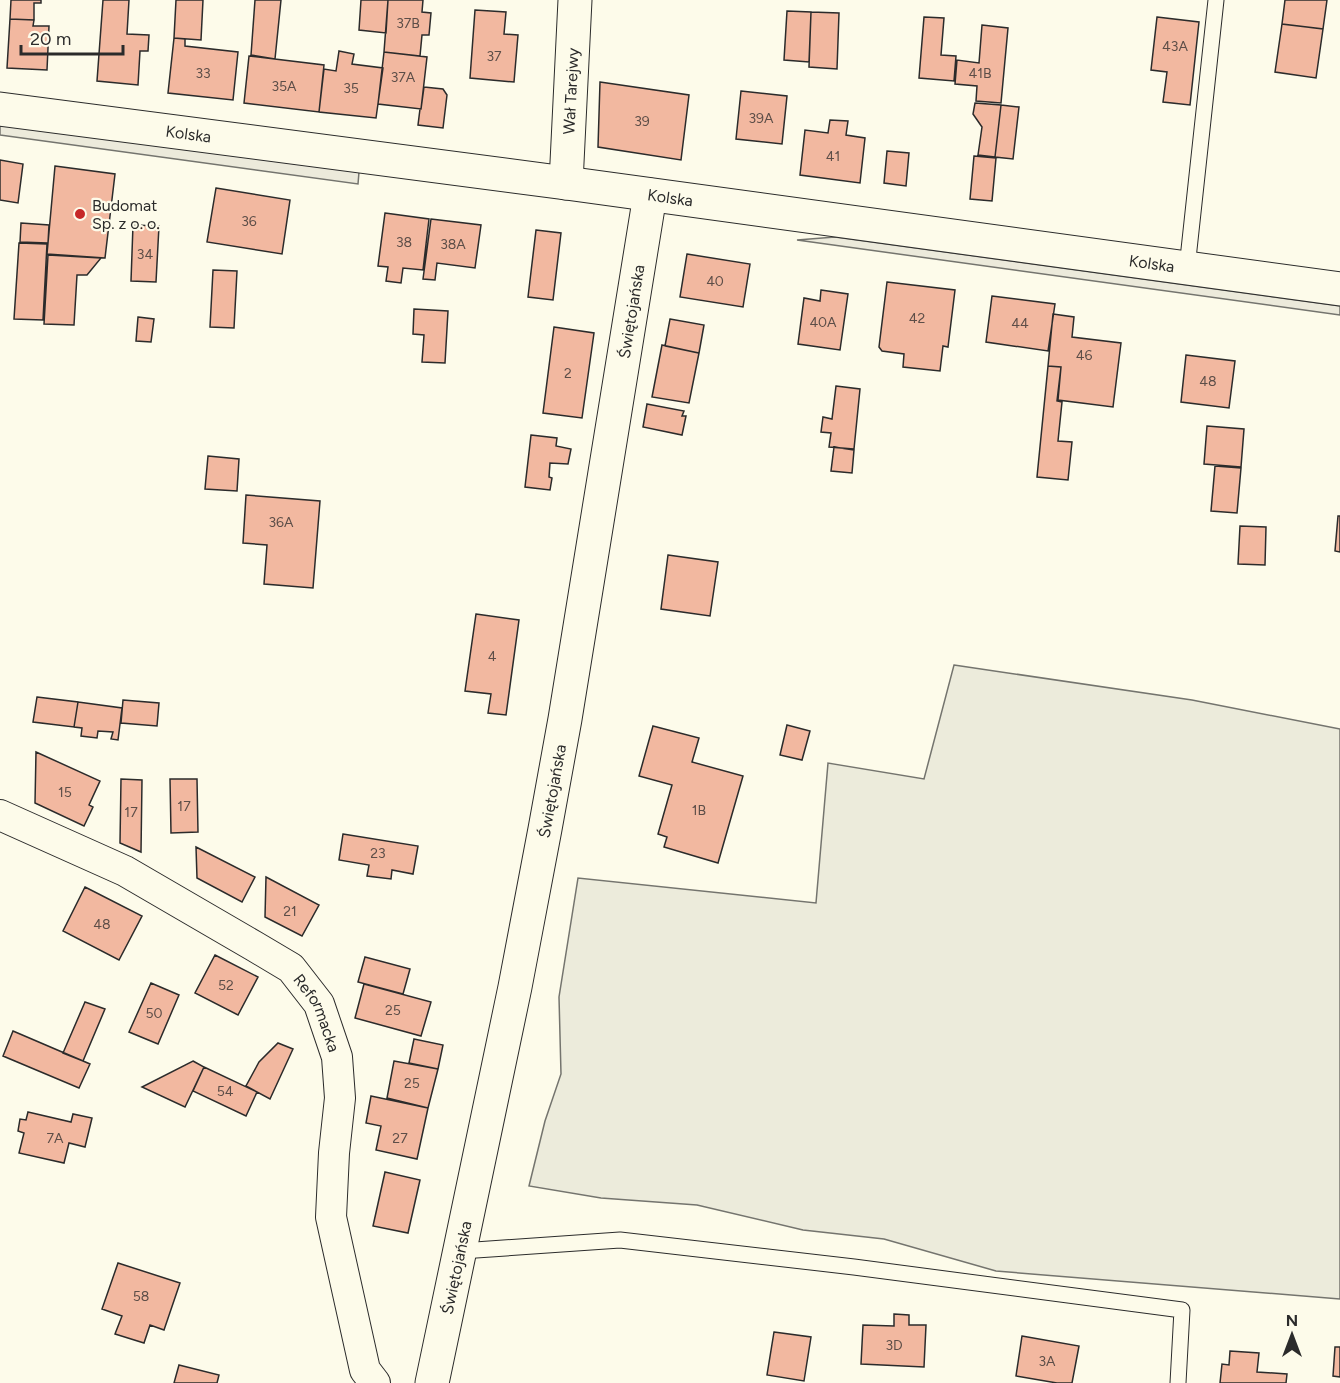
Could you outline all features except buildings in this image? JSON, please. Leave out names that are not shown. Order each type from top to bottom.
[{"type":"street","name":"Wał Tarejwy","points":[[566,183],[575,0]]},
{"type":"street","name":"Kolska","points":[[0,109],[566,183],[1340,289]]},
{"type":"street","name":"Świętojańska","points":[[432,1383],[513,998],[545,829],[650,195]]},
{"type":"street","name":"Reformacka","points":[[0,815],[125,871],[254,945],[291,968],[320,1004],[338,1057],[340,1098],[334,1153],[331,1217],[364,1370],[375,1383]]},
{"type":"lane","points":[[1187,268],[1216,0]]},
{"type":"lane","points":[[461,1251],[620,1240],[854,1267],[1182,1310],[1178,1383]]},
{"type":"shaded area","points":[[0,125],[359,172],[358,184],[0,135]]},
{"type":"shaded area","points":[[835,237],[1340,306],[1340,315],[797,240]]},
{"type":"shaded area","points":[[954,665],[1192,700],[1340,729],[1340,1299],[996,1271],[884,1239],[803,1230],[697,1205],[601,1198],[529,1186],[545,1121],[561,1074],[559,997],[578,878],[816,903],[828,763],[924,779]]},
{"type":"place","name":"Budomat Sp. z o. o.","points":[[80,214]]}]
